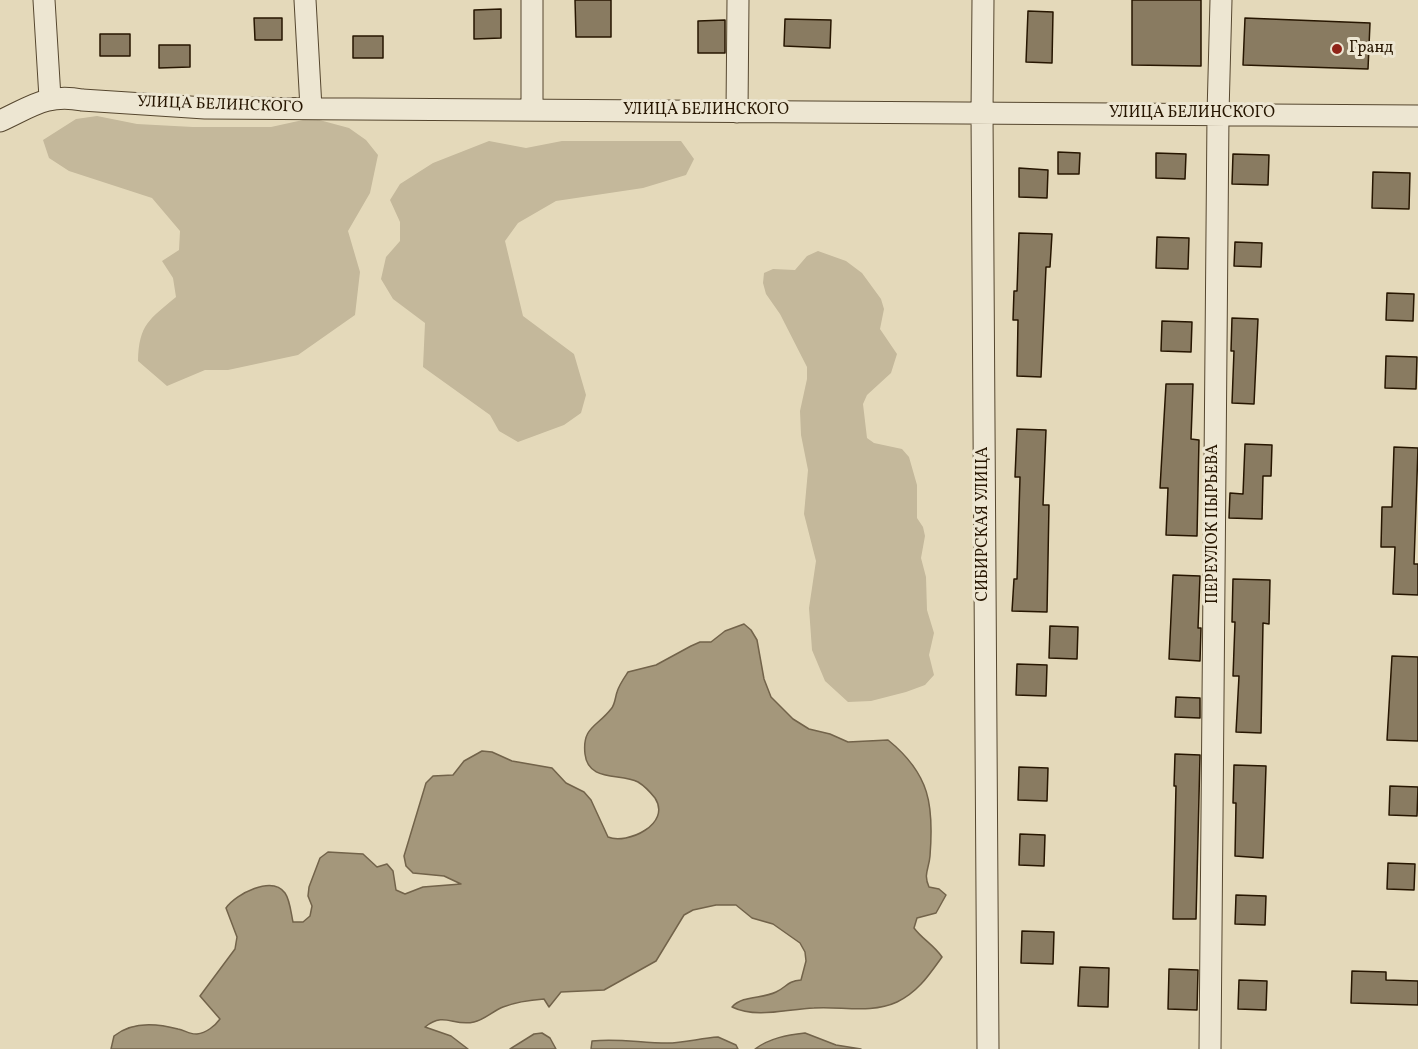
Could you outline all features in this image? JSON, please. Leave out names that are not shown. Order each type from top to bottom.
[{"type":"street","points":[[44,0],[50,98]]},
{"type":"street","points":[[305,0],[310,108]]},
{"type":"street","points":[[532,0],[532,110]]},
{"type":"street","points":[[737,112],[738,0]]},
{"type":"street","name":"СИБИРСКАЯ УЛИЦА","points":[[983,0],[988,1049]]},
{"type":"street","name":"ПЕРЕУЛОК ПЫРЬЕВА","points":[[1210,1049],[1218,114],[1221,0]]},
{"type":"street","name":"УЛИЦА БЕЛИНСКОГО","points":[[0,121],[50,98],[65,97],[205,108],[1418,116]]},
{"type":"shaded area","points":[[97,116],[137,124],[193,127],[271,127],[312,118],[349,128],[366,140],[378,155],[370,193],[348,231],[360,272],[355,315],[298,355],[228,370],[205,370],[167,386],[138,361],[139,349],[147,324],[176,297],[173,278],[162,261],[179,250],[180,231],[152,198],[69,171],[49,158],[43,140],[76,119]]},
{"type":"shaded area","points":[[489,141],[526,148],[562,141],[681,141],[694,159],[686,175],[643,188],[556,201],[518,223],[505,241],[523,316],[574,354],[586,395],[581,413],[564,425],[518,442],[499,431],[490,415],[423,367],[425,323],[393,299],[381,279],[386,257],[400,241],[400,222],[390,200],[400,184],[433,163]]},
{"type":"shaded area","points":[[818,251],[846,261],[862,273],[881,299],[884,309],[880,329],[897,354],[891,373],[867,395],[863,404],[867,438],[874,443],[902,449],[909,457],[917,485],[917,518],[923,527],[925,536],[921,558],[926,577],[927,610],[934,633],[929,655],[934,675],[925,685],[871,701],[848,702],[825,681],[812,650],[809,608],[816,561],[804,514],[808,470],[801,435],[800,411],[807,379],[807,367],[780,314],[766,294],[763,283],[764,273],[773,269],[795,270],[807,256]]},
{"type":"shaded area","points":[[744,624],[757,640],[764,679],[771,697],[793,719],[809,729],[830,734],[848,742],[888,740],[913,765],[921,778],[930,806],[931,821],[927,882],[929,887],[939,889],[946,895],[936,913],[917,918],[914,928],[942,957],[922,982],[904,998],[887,1006],[866,1009],[814,1008],[762,1013],[742,1011],[732,1007],[736,1003],[771,994],[790,983],[801,980],[806,961],[805,952],[800,943],[773,924],[752,918],[736,905],[716,905],[693,910],[684,915],[656,961],[604,990],[561,992],[549,1007],[544,999],[528,1001],[503,1007],[474,1022],[438,1020],[425,1027],[451,1036],[468,1049],[111,1049],[114,1036],[136,1026],[161,1025],[195,1034],[204,1032],[216,1024],[220,1019],[200,996],[235,949],[237,937],[226,908],[238,897],[254,888],[272,886],[285,893],[293,922],[303,922],[310,916],[312,906],[308,896],[309,887],[320,858],[328,852],[363,854],[377,867],[387,864],[393,871],[396,890],[405,894],[423,887],[461,884],[444,876],[413,873],[406,866],[404,856],[426,783],[433,776],[453,775],[464,761],[482,751],[492,752],[512,761],[552,768],[566,783],[584,792],[591,800],[608,837],[626,838],[645,830],[658,816],[659,807],[655,798],[638,782],[598,773],[592,769],[587,763],[585,754],[588,733],[612,707],[619,687],[628,672],[656,665],[691,646],[700,642],[711,642],[725,631]]},
{"type":"shaded area","points":[[542,1033],[550,1038],[556,1049],[510,1049],[534,1034]]},
{"type":"shaded area","points":[[805,1033],[836,1045],[861,1049],[755,1049],[779,1038]]},
{"type":"shaded area","points":[[718,1037],[736,1045],[738,1049],[591,1049],[592,1041],[667,1043]]},
{"type":"building","points":[[575,0],[611,0],[611,37],[576,37]]},
{"type":"building","points":[[1132,0],[1201,0],[1201,66],[1132,65]]},
{"type":"building","points":[[501,9],[501,38],[474,39],[474,10]]},
{"type":"building","points":[[1028,11],[1053,12],[1052,63],[1026,62]]},
{"type":"building","points":[[254,18],[282,18],[282,40],[255,40]]},
{"type":"building","points":[[1245,18],[1370,23],[1368,69],[1243,65]]},
{"type":"building","points":[[785,19],[831,20],[830,48],[784,46]]},
{"type":"building","points":[[725,20],[725,53],[698,53],[698,21]]},
{"type":"building","points":[[100,34],[130,34],[130,56],[100,56]]},
{"type":"building","points":[[353,36],[383,36],[383,58],[353,58]]},
{"type":"building","points":[[159,45],[190,45],[190,67],[159,68]]},
{"type":"building","points":[[1058,152],[1080,153],[1079,174],[1058,174]]},
{"type":"building","points":[[1156,153],[1186,154],[1185,179],[1156,178]]},
{"type":"building","points":[[1233,154],[1269,155],[1268,185],[1232,184]]},
{"type":"building","points":[[1019,168],[1048,170],[1047,198],[1019,197]]},
{"type":"building","points":[[1373,172],[1410,173],[1409,209],[1372,208]]},
{"type":"building","points":[[1019,233],[1052,234],[1050,267],[1046,267],[1041,377],[1017,376],[1018,320],[1013,320],[1014,291],[1017,291]]},
{"type":"building","points":[[1157,237],[1189,238],[1188,269],[1156,268]]},
{"type":"building","points":[[1235,242],[1262,243],[1261,267],[1234,266]]},
{"type":"building","points":[[1387,293],[1414,294],[1413,321],[1386,320]]},
{"type":"building","points":[[1232,318],[1258,319],[1254,404],[1232,403],[1234,351],[1231,351]]},
{"type":"building","points":[[1162,321],[1192,322],[1191,352],[1161,351]]},
{"type":"building","points":[[1386,356],[1417,357],[1416,389],[1385,388]]},
{"type":"building","points":[[1166,384],[1193,384],[1191,439],[1199,440],[1197,536],[1166,535],[1168,488],[1160,488]]},
{"type":"building","points":[[1017,429],[1046,430],[1043,505],[1049,505],[1047,612],[1012,611],[1014,579],[1017,579],[1020,477],[1015,477]]},
{"type":"building","points":[[1245,444],[1272,445],[1271,476],[1263,476],[1262,519],[1229,518],[1230,493],[1243,494]]},
{"type":"building","points":[[1394,447],[1418,448],[1414,564],[1418,564],[1418,595],[1393,594],[1395,547],[1381,547],[1382,507],[1392,507]]},
{"type":"building","points":[[1173,575],[1200,576],[1198,628],[1201,628],[1200,661],[1169,659]]},
{"type":"building","points":[[1233,579],[1270,580],[1269,624],[1263,623],[1261,733],[1236,732],[1239,676],[1233,676],[1235,622],[1232,622]]},
{"type":"building","points":[[1050,626],[1078,627],[1077,659],[1049,658]]},
{"type":"building","points":[[1392,656],[1418,657],[1418,741],[1387,740]]},
{"type":"building","points":[[1017,664],[1047,665],[1046,696],[1016,695]]},
{"type":"building","points":[[1176,697],[1200,698],[1200,718],[1175,717]]},
{"type":"building","points":[[1175,754],[1200,755],[1196,919],[1173,919]]},
{"type":"building","points":[[1234,765],[1266,766],[1263,858],[1235,856]]},
{"type":"building","points":[[1019,767],[1048,768],[1047,801],[1018,800]]},
{"type":"building","points":[[1390,786],[1418,787],[1417,816],[1389,815]]},
{"type":"building","points":[[1020,834],[1045,835],[1044,866],[1019,865]]},
{"type":"building","points":[[1388,863],[1415,864],[1414,890],[1387,889]]},
{"type":"building","points":[[1236,895],[1266,896],[1265,925],[1235,924]]},
{"type":"building","points":[[1022,931],[1054,932],[1053,964],[1021,963]]},
{"type":"building","points":[[1080,967],[1109,968],[1108,1007],[1078,1006]]},
{"type":"building","points":[[1169,969],[1198,970],[1197,1010],[1168,1009]]},
{"type":"building","points":[[1352,971],[1386,972],[1386,980],[1418,981],[1418,1005],[1351,1003]]},
{"type":"building","points":[[1239,980],[1267,981],[1266,1010],[1238,1009]]},
{"type":"place","name":"Гранд","points":[[1337,49]]}]
